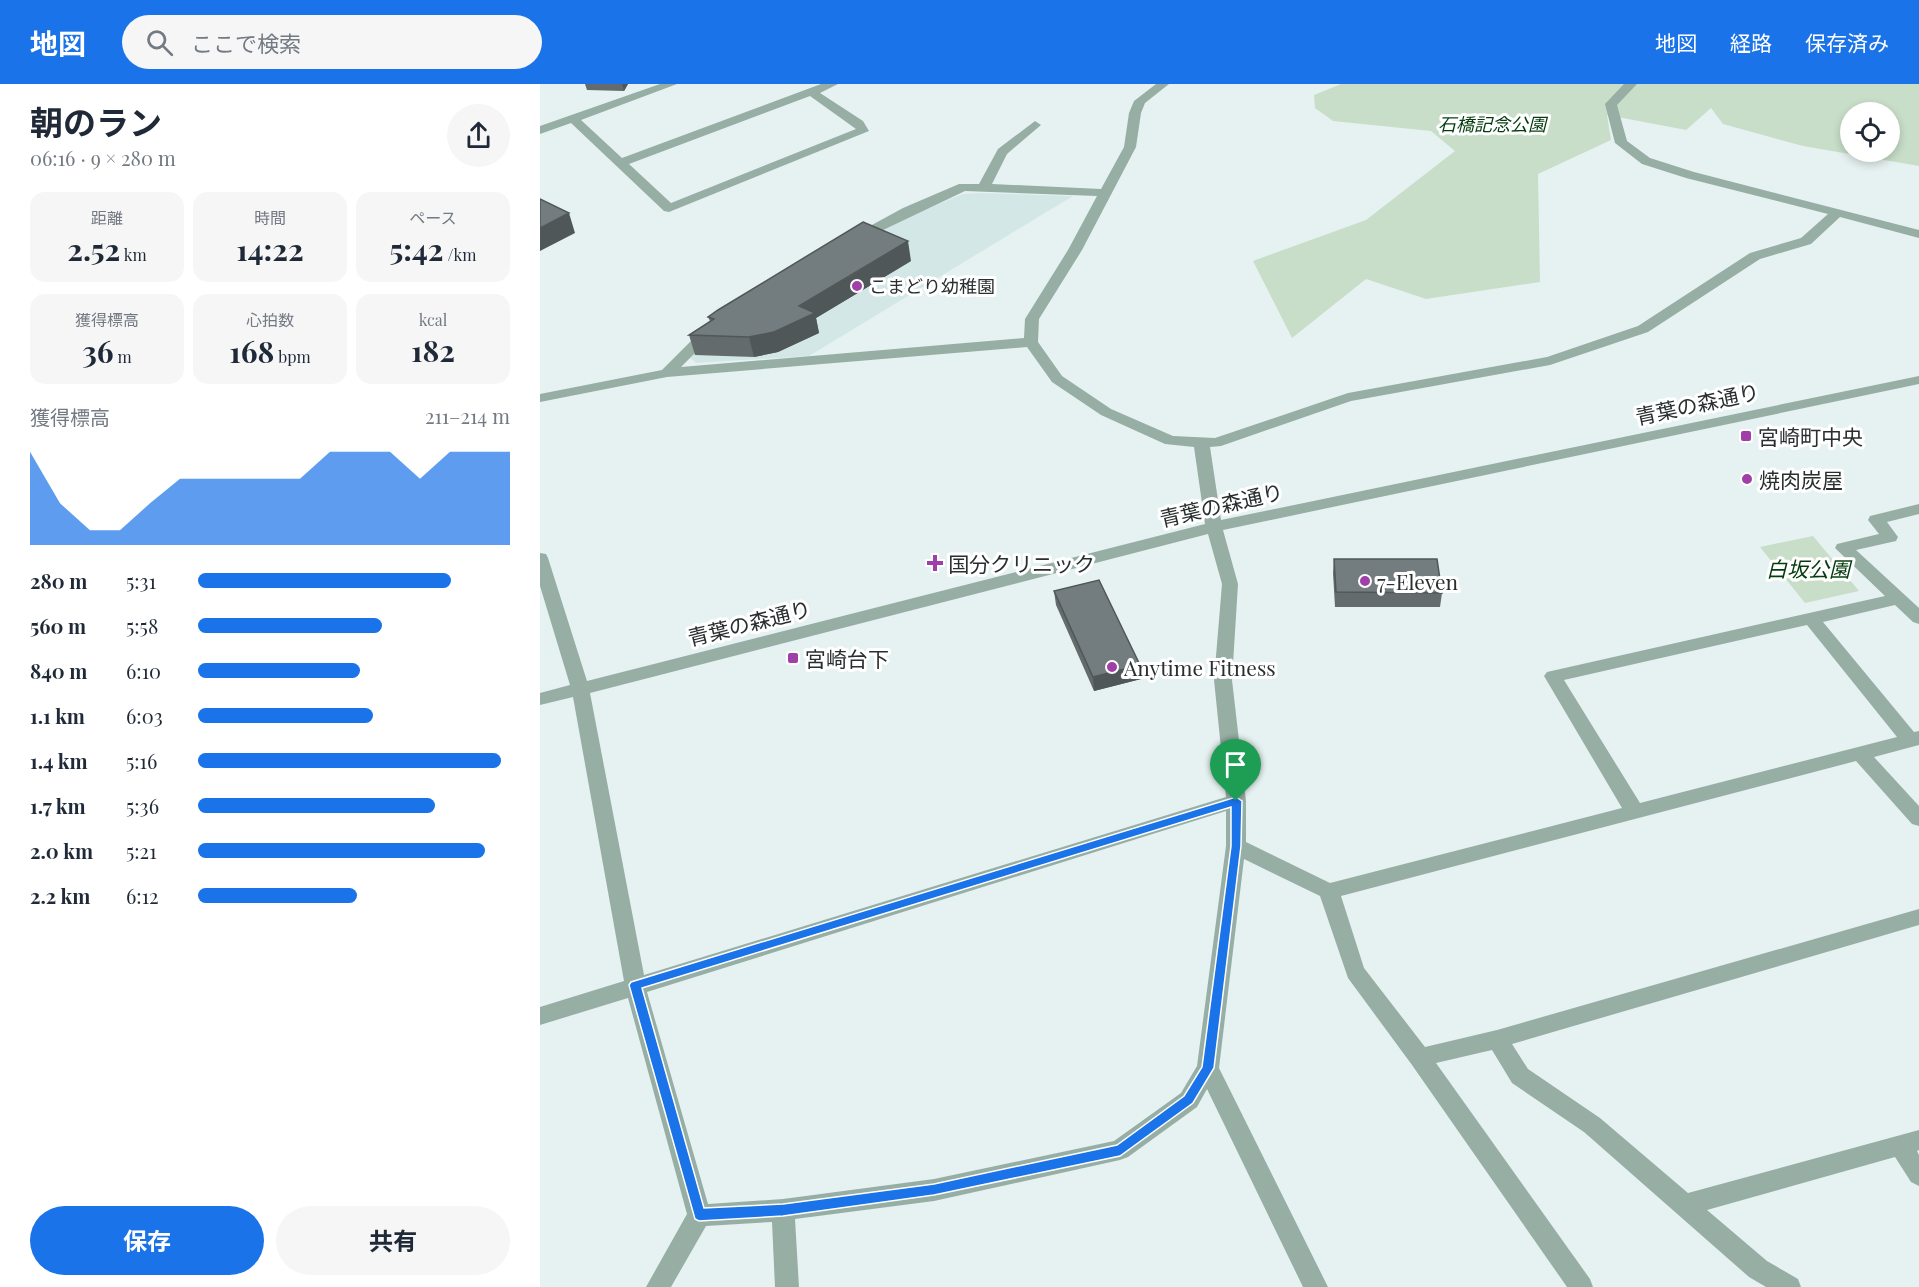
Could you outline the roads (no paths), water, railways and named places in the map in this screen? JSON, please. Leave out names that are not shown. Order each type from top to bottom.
[{"type":"street","points":[[540,130],[671,84]]},
{"type":"street","points":[[621,163],[832,84]]},
{"type":"street","points":[[1163,84],[1140,101],[1130,147],[1075,250],[1032,319],[1031,342],[1057,379],[1106,412],[1170,441],[1216,443],[1348,397],[1550,361],[1643,329],[1755,256],[1806,241],[1837,213]]},
{"type":"street","points":[[1631,84],[1611,104],[1621,143],[1646,161],[1690,175],[1919,234]]},
{"type":"street","points":[[573,119],[669,208],[863,131],[859,124],[811,92]]},
{"type":"street","points":[[983,189],[1002,152],[1035,125]]},
{"type":"street","points":[[844,245],[909,211],[963,187],[1105,193]]},
{"type":"street","points":[[668,373],[704,333],[724,321]]},
{"type":"street","points":[[540,398],[668,373],[1031,342]]},
{"type":"street","name":"青葉の森通り","points":[[540,699],[1214,527],[1919,380]]},
{"type":"street","points":[[699,1215],[783,1210],[934,1190],[1120,1150],[1189,1100],[1208,1068],[1236,846],[1236,801],[1223,680],[1230,584],[1214,527],[1201,442]]},
{"type":"street","points":[[1919,509],[1876,520],[1890,537],[1843,548],[1919,618]]},
{"type":"street","points":[[540,558],[580,688],[635,985],[699,1215],[658,1287]]},
{"type":"street","points":[[1635,812],[1553,676],[1898,599]]},
{"type":"street","points":[[1236,846],[1329,891],[1914,739],[1811,619]]},
{"type":"street","points":[[1860,754],[1919,819]]},
{"type":"street","points":[[540,1016],[1236,801]]},
{"type":"street","points":[[1329,891],[1355,972],[1420,1058],[1581,1287]]},
{"type":"street","points":[[1420,1058],[1497,1039],[1919,917]]},
{"type":"street","points":[[1497,1039],[1520,1076],[1592,1125],[1758,1269],[1789,1287]]},
{"type":"street","points":[[1208,1068],[1316,1287]]},
{"type":"street","points":[[1684,1205],[1909,1142],[1919,1175]]},
{"type":"street","points":[[783,1210],[787,1287]]},
{"type":"place","name":"こまどり幼稚園","points":[[857,286]]},
{"type":"place","name":"宮崎町中央","points":[[1746,436]]},
{"type":"place","name":"焼肉炭屋","points":[[1747,479]]},
{"type":"place","name":"国分クリニック","points":[[935,563]]},
{"type":"place","name":"7-Eleven","points":[[1365,581]]},
{"type":"place","name":"宮崎台下","points":[[793,658]]},
{"type":"place","name":"Anytime Fitness","points":[[1112,667]]},
{"type":"park label","name":"石橋記念公園","points":[[1492,124]]},
{"type":"park label","name":"白坂公園","points":[[1808,568]]}]
